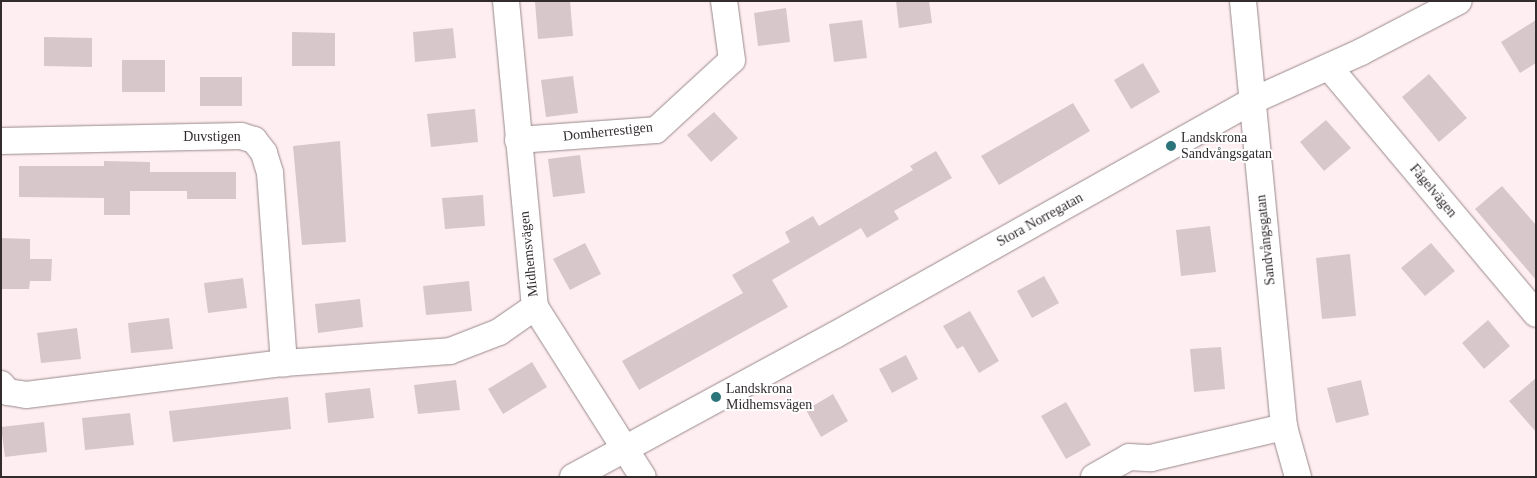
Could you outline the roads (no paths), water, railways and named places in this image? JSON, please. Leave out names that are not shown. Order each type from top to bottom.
[{"type":"street","name":"Midhemsvägen","points":[[506,1],[535,307],[643,477]]},
{"type":"street","name":"Domherrestigen","points":[[518,140],[656,130],[732,60],[724,1]]},
{"type":"street","name":"Sandvångsgatan","points":[[1243,1],[1284,427],[1298,477]]},
{"type":"street","name":"Stora Norregatan","points":[[573,477],[625,446],[835,335],[1252,101],[1330,67],[1459,1]]},
{"type":"street","name":"Fågelvägen","points":[[1330,67],[1536,314]]},
{"type":"street","name":"Duvstigen","points":[[1,141],[241,136],[254,140],[264,153],[270,172],[284,363]]},
{"type":"street","points":[[1,384],[8,392],[26,395],[284,363],[450,351],[499,332],[535,307]]},
{"type":"street","points":[[1094,477],[1129,457],[1144,467],[1284,427]]},
{"type":"place","name":"Landskrona Sandvångsgatan","points":[[1171,146]]},
{"type":"place","name":"Landskrona Midhemsvägen","points":[[716,397]]}]
